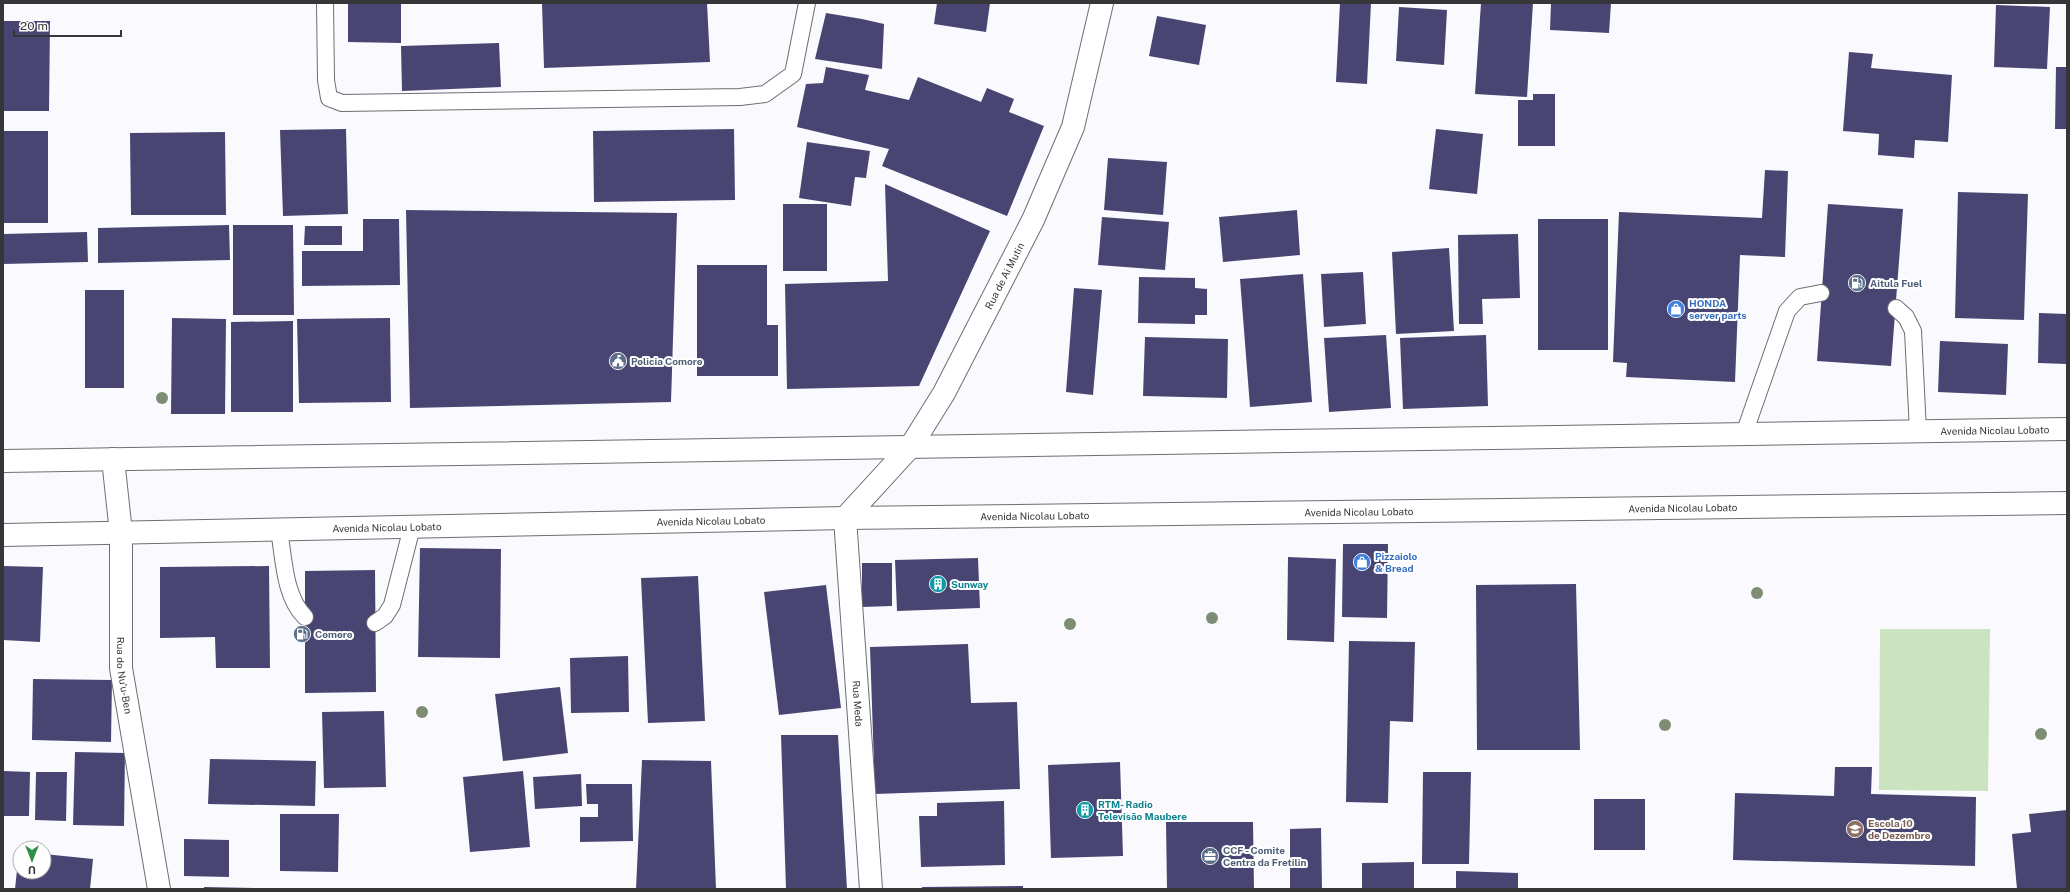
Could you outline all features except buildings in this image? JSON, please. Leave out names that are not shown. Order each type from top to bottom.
[{"type":"main road","name":"Rua de Ai Mutin","points":[[845,518],[911,446],[944,393],[1039,206],[1073,128],[1102,3]]},
{"type":"main road","name":"Avenida Nicolau Lobato","points":[[3,461],[2067,429]]},
{"type":"main road","name":"Rua do Nu'u-Ben","points":[[113,459],[121,533],[121,668],[159,889]]},
{"type":"main road","name":"Avenida Nicolau Lobato","points":[[3,535],[845,518],[2067,503]]},
{"type":"main road","name":"Rua Meda","points":[[845,518],[871,889]]},
{"type":"lane","points":[[325,3],[326,80],[329,98],[342,103],[740,97],[765,94],[793,74],[807,3]]},
{"type":"lane","points":[[1744,434],[1787,311],[1800,297],[1821,293]]},
{"type":"lane","points":[[1896,308],[1906,317],[1913,331],[1918,431]]},
{"type":"lane","points":[[375,623],[385,616],[392,605],[412,527]]},
{"type":"lane","points":[[279,530],[290,596],[296,608],[305,617]]},
{"type":"green space","points":[[1880,629],[1990,629],[1988,791],[1879,790]]},
{"type":"place","name":"Aitula Fuel","points":[[1857,283]]},
{"type":"place","name":"HONDA server parts","points":[[1676,309]]},
{"type":"place","name":"Policia Comoro","points":[[618,361]]},
{"type":"place","name":"Pizzaiolo & Bread","points":[[1362,562]]},
{"type":"place","name":"Sunway","points":[[938,584]]},
{"type":"place","name":"Comoro","points":[[302,634]]},
{"type":"place","name":"RTM- Radio Televisão Maubere","points":[[1085,810]]},
{"type":"place","name":"Escola 10 de Dezembro","points":[[1855,829]]},
{"type":"place","name":"CCF - Comite Centra da Fretilin","points":[[1210,856]]}]
